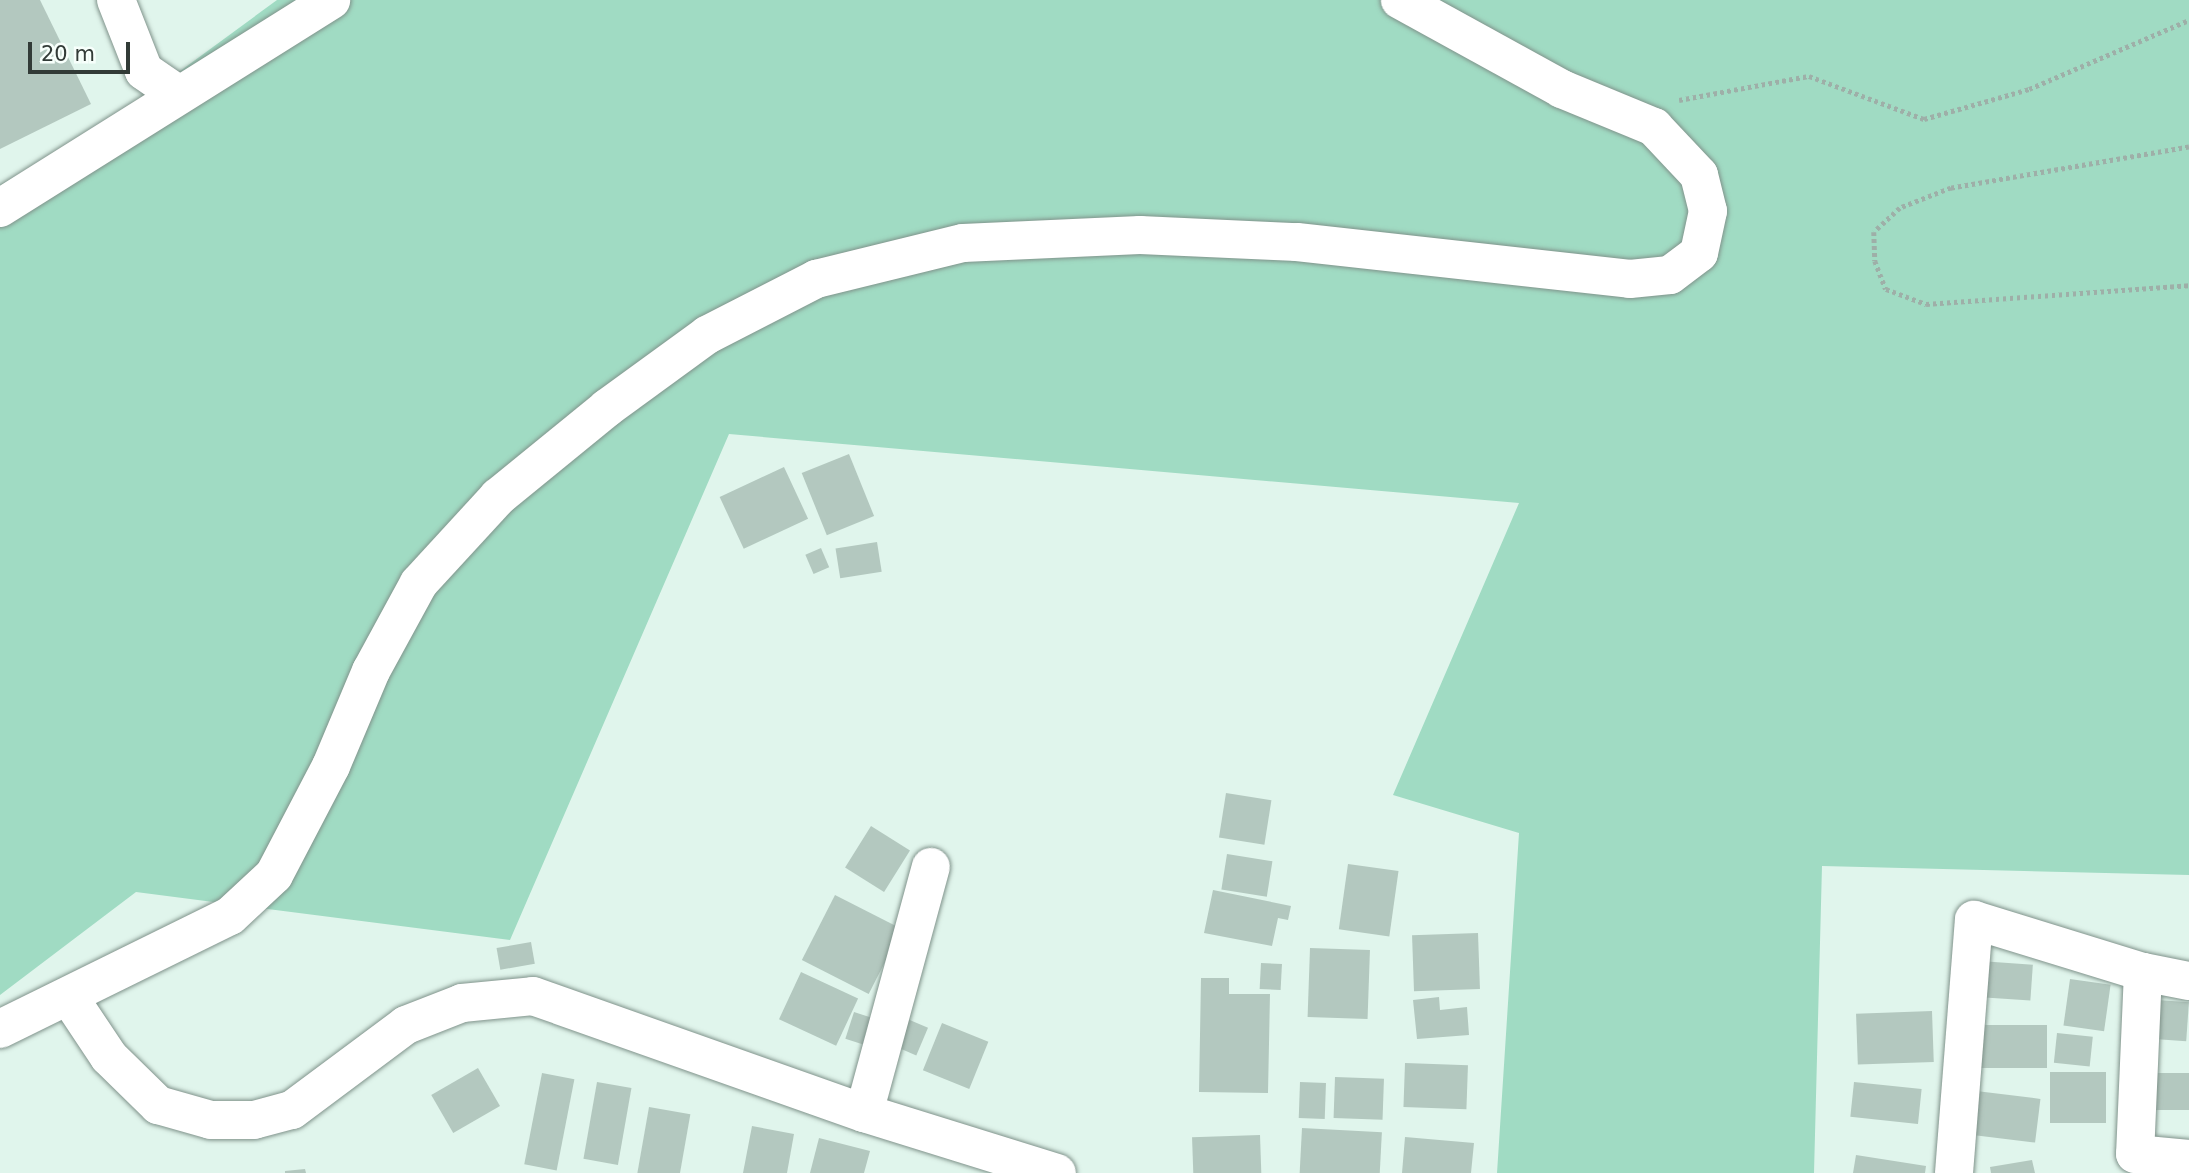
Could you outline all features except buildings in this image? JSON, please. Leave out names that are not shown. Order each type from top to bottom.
[{"type":"street","points":[[116,0],[144,71],[179,95]]},
{"type":"street","points":[[0,208],[331,0]]},
{"type":"street","points":[[0,1029],[230,916],[274,875],[331,766],[371,671],[419,583],[498,497],[607,408],[707,335],[816,279],[962,243],[1140,235],[1271,241],[1630,279],[1670,275],[1699,253],[1708,211],[1699,175],[1654,127],[1562,89],[1400,0]]},
{"type":"street","points":[[864,1113],[931,867]]},
{"type":"street","points":[[1954,1173],[1974,920],[2143,972],[2189,981]]},
{"type":"street","points":[[2143,972],[2135,1154],[2189,1159]]},
{"type":"street","points":[[69,997],[109,1058],[158,1105],[211,1120],[254,1120],[292,1110],[406,1025],[462,1003],[533,996],[864,1113],[1057,1173]]},
{"type":"path","points":[[1654,127],[1682,97],[1809,76],[1924,119],[2029,89],[2189,20]]},
{"type":"path","points":[[2189,147],[1951,188],[1900,208],[1874,232],[1875,261],[1886,289],[1926,304],[2189,285]]},
{"type":"green space","points":[[277,0],[2189,0],[2189,875],[1822,866],[1814,1173],[1497,1173],[1519,833],[1393,795],[1519,503],[729,434],[510,940],[136,892],[0,995],[0,185],[116,118]]}]
